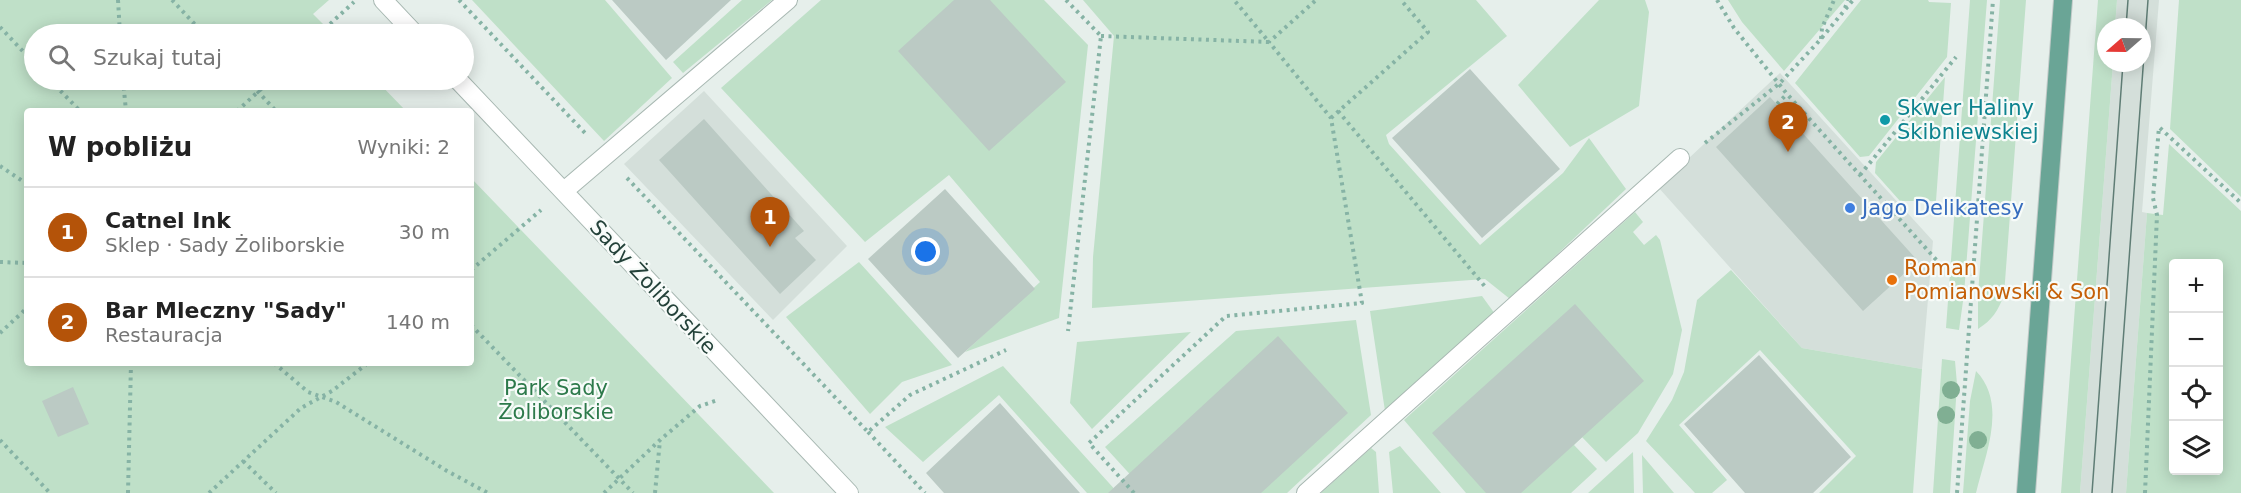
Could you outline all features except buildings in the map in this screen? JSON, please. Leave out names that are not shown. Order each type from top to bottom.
[{"type":"main road","points":[[2026,493],[2063,0]]},
{"type":"street","points":[[383,0],[406,24]]},
{"type":"street","points":[[564,191],[788,0]]},
{"type":"street","name":"Sady Żoliborskie","points":[[468,90],[849,493]]},
{"type":"street","points":[[1306,493],[1680,158]]},
{"type":"path","points":[[118,0],[119,24]]},
{"type":"path","points":[[172,0],[195,24]]},
{"type":"path","points":[[330,24],[356,0]]},
{"type":"path","points":[[459,0],[925,493]]},
{"type":"path","points":[[1066,0],[1101,36],[1269,42],[1316,0]]},
{"type":"path","points":[[1134,493],[1089,443],[1226,316],[1362,303],[1331,118],[1234,0]]},
{"type":"path","points":[[1331,118],[1428,32],[1401,0]]},
{"type":"path","points":[[1717,0],[1734,28],[1787,94],[1940,264]]},
{"type":"path","points":[[1821,40],[1822,28],[1834,0]]},
{"type":"path","points":[[1843,11],[1848,0]]},
{"type":"path","points":[[1680,158],[1707,142],[1780,83],[1821,40],[1852,0]]},
{"type":"path","points":[[1958,493],[1993,0]]},
{"type":"path","points":[[0,27],[24,52]]},
{"type":"path","points":[[1068,332],[1101,36]]},
{"type":"path","points":[[1860,176],[1956,57]]},
{"type":"path","points":[[60,90],[77,108]]},
{"type":"path","points":[[124,90],[126,108]]},
{"type":"path","points":[[240,108],[258,91],[273,108]]},
{"type":"path","points":[[1777,104],[1787,94]]},
{"type":"path","points":[[1338,111],[1487,289]]},
{"type":"path","points":[[2145,493],[2157,214],[2153,198],[2159,127],[2241,203]]},
{"type":"path","points":[[0,166],[24,182]]},
{"type":"path","points":[[474,267],[564,191]]},
{"type":"path","points":[[0,262],[24,263]]},
{"type":"path","points":[[0,333],[24,311]]},
{"type":"path","points":[[474,328],[633,493]]},
{"type":"path","points":[[868,432],[910,395],[1006,350]]},
{"type":"path","points":[[128,493],[131,366]]},
{"type":"path","points":[[278,366],[308,392],[336,402],[447,471],[488,493]]},
{"type":"path","points":[[209,493],[302,408],[332,392],[364,366]]},
{"type":"path","points":[[604,493],[700,406],[717,401],[741,379]]},
{"type":"path","points":[[0,440],[50,493]]},
{"type":"path","points":[[656,493],[660,440]]},
{"type":"path","points":[[243,461],[276,493]]},
{"type":"shaded area","points":[[2117,0],[2159,0],[2142,212],[2147,213],[2126,493],[2080,493],[2112,72],[2151,72],[2151,18],[2116,18]]},
{"type":"shaded area","points":[[1780,73],[1933,241],[1922,369],[1802,348],[1658,187]]},
{"type":"shaded area","points":[[704,91],[847,246],[773,320],[624,164]]},
{"type":"green space","name":"Park Sady Żoliborskie","points":[[0,0],[329,0],[313,14],[323,24],[24,24],[24,90],[386,90],[403,108],[24,108],[24,366],[474,366],[474,181],[774,493],[0,493]]},
{"type":"green space","points":[[472,0],[605,0],[672,78],[604,141]]},
{"type":"green space","points":[[742,0],[772,0],[683,73],[673,62]]},
{"type":"green space","points":[[821,0],[1044,0],[1088,45],[1059,318],[965,352],[1040,282],[949,175],[865,242],[721,88]]},
{"type":"green space","points":[[1083,0],[1476,0],[1507,36],[1386,135],[1389,144],[1480,245],[1563,173],[1589,138],[1626,189],[1510,299],[1485,279],[1092,308],[1093,257],[1114,36]]},
{"type":"green space","points":[[1599,0],[1645,0],[1649,12],[1639,106],[1570,147],[1518,85]]},
{"type":"green space","points":[[1728,0],[1845,0],[1784,71],[1742,22]]},
{"type":"green space","points":[[1861,0],[1928,0],[1929,2],[1951,3],[1947,57],[1869,156],[1860,157],[1795,83]]},
{"type":"green space","points":[[1970,0],[1987,0],[1964,294],[1959,330],[1946,328]]},
{"type":"green space","points":[[2000,0],[2026,0],[2004,295],[1994,315],[1978,329],[1978,294]]},
{"type":"green space","points":[[2098,0],[2117,0],[2116,18],[2097,18],[2097,72],[2112,72],[2080,493],[2061,493]]},
{"type":"green space","points":[[2179,0],[2241,0],[2241,197],[2170,129]]},
{"type":"green space","points":[[1945,77],[1936,201],[1900,201],[1875,173],[1876,162]]},
{"type":"green space","points":[[2169,144],[2241,211],[2241,493],[2126,493],[2147,213],[2163,215]]},
{"type":"green space","points":[[1635,212],[1643,222],[1633,232],[1644,245],[1656,235],[1660,240],[1682,330],[1673,374],[1638,433],[1606,462],[1582,437],[1574,445],[1597,469],[1571,493],[1466,493],[1404,420]]},
{"type":"green space","points":[[859,262],[952,365],[902,382],[870,414],[786,317]]},
{"type":"green space","points":[[1731,270],[1802,348],[1922,369],[1913,493],[1819,493],[1856,456],[1760,350],[1679,425],[1727,480],[1712,493],[1695,493],[1646,441],[1672,400],[1684,372],[1697,300]]},
{"type":"green space","points":[[1482,296],[1495,314],[1385,411],[1370,311]]},
{"type":"green space","points":[[1356,320],[1371,415],[1287,493],[1147,493],[1105,447],[1236,331]]},
{"type":"green space","points":[[1191,332],[1092,429],[1070,403],[1077,342]]},
{"type":"green space","points":[[1942,359],[1955,361],[1957,384],[1950,493],[1933,493]]},
{"type":"green space","points":[[1003,366],[1118,493],[1087,493],[999,395],[923,462],[885,427]]},
{"type":"green space","points":[[1976,371],[1986,384],[1991,399],[1991,430],[1976,493],[1963,493],[1970,401]]},
{"type":"green space","points":[[1400,446],[1441,493],[1393,493],[1389,452]]},
{"type":"green space","points":[[1371,448],[1376,452],[1379,493],[1321,493]]},
{"type":"green space","points":[[1633,452],[1634,493],[1588,493]]},
{"type":"green space","points":[[1642,455],[1674,493],[1643,493]]},
{"type":"tram line","points":[[2127,18],[2128,0]]},
{"type":"tram line","points":[[2112,493],[2148,0]]},
{"type":"tram line","points":[[2092,493],[2122,72]]},
{"type":"place","name":"Skwer Haliny Skibniewskiej","points":[[1885,120]]},
{"type":"place","name":"Bar Mleczny \"Sady\"","points":[[1788,152]]},
{"type":"place","name":"Jago Delikatesy","points":[[1850,208]]},
{"type":"place","name":"Catnel Ink","points":[[770,247]]},
{"type":"place","name":"Roman Pomianowski & Son","points":[[1892,280]]}]
